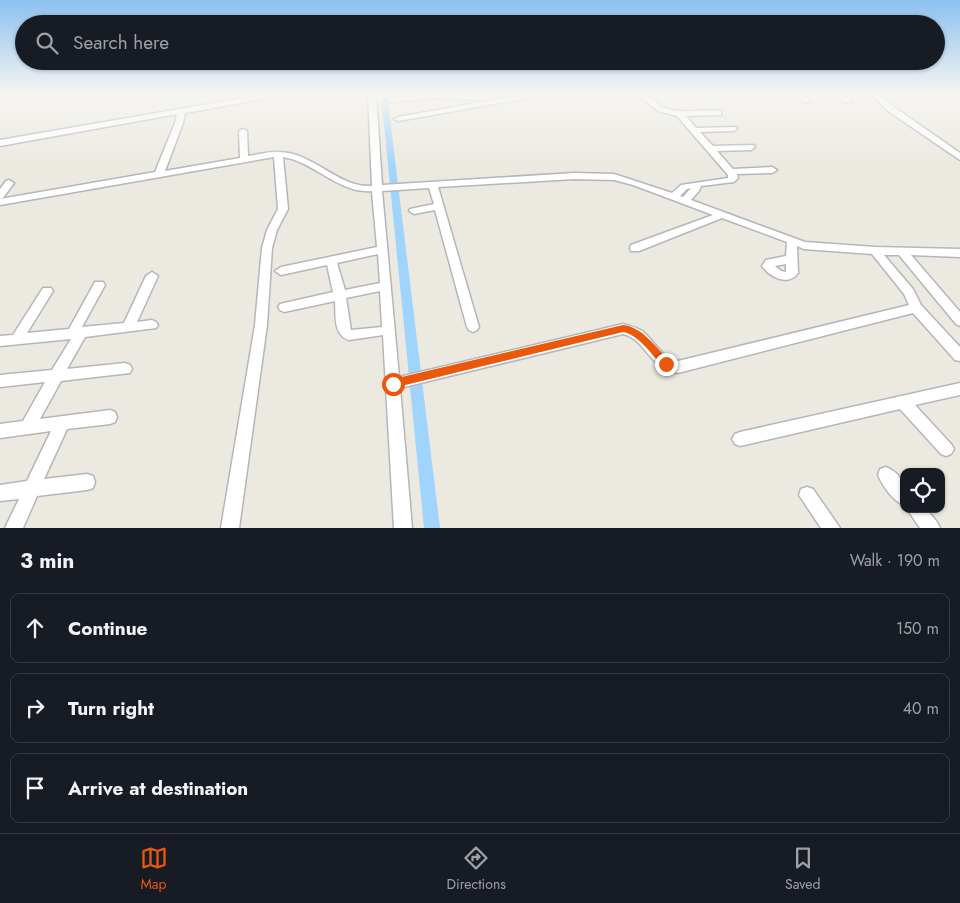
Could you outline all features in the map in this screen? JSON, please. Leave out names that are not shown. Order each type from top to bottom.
[{"type":"street","points":[[0,143],[142,119]]},
{"type":"street","points":[[159,174],[180,119]]},
{"type":"street","points":[[376,119],[386,189],[383,249],[385,286],[403,382],[402,528]]},
{"type":"street","points":[[674,197],[684,188],[696,184],[731,180],[734,178],[731,172],[684,119]]},
{"type":"street","points":[[905,119],[960,157]]},
{"type":"street","points":[[695,130],[733,129]]},
{"type":"street","points":[[243,130],[244,159]]},
{"type":"street","points":[[710,149],[751,148]]},
{"type":"street","points":[[230,528],[260,325],[267,248],[272,230],[283,209],[278,154]]},
{"type":"street","points":[[0,202],[278,154],[301,159],[350,186],[386,189],[600,176],[636,183],[792,242],[811,246],[875,251],[960,254]]},
{"type":"street","points":[[731,172],[772,170]]},
{"type":"street","points":[[0,196],[9,183]]},
{"type":"street","points":[[685,201],[696,189],[696,184]]},
{"type":"street","points":[[433,185],[473,328]]},
{"type":"street","points":[[414,211],[439,206]]},
{"type":"street","points":[[635,248],[722,215]]},
{"type":"street","points":[[790,259],[792,242]]},
{"type":"street","points":[[281,271],[383,249]]},
{"type":"street","points":[[875,251],[909,292],[916,308],[960,356]]},
{"type":"street","points":[[902,252],[960,321]]},
{"type":"street","points":[[331,260],[340,295],[344,331],[349,335],[380,331]]},
{"type":"street","points":[[128,327],[152,276]]},
{"type":"street","points":[[27,428],[56,375],[99,285]]},
{"type":"street","points":[[284,307],[385,286]]},
{"type":"street","points":[[17,339],[47,291]]},
{"type":"street","points":[[403,382],[623,329],[631,330],[638,335],[666,364],[678,367],[916,308]]},
{"type":"street","points":[[0,341],[152,325]]},
{"type":"street","points":[[0,381],[125,369]]},
{"type":"street","points":[[740,439],[960,389]]},
{"type":"street","points":[[902,402],[946,449]]},
{"type":"street","points":[[0,431],[110,417]]},
{"type":"street","points":[[14,528],[62,423]]},
{"type":"street","points":[[886,476],[900,492]]},
{"type":"street","points":[[0,493],[87,482]]},
{"type":"street","points":[[806,495],[831,528]]},
{"type":"street","points":[[918,513],[931,528]]},
{"type":"waterway","points":[[387,119],[432,528]]},
{"type":"route","points":[[393,384],[623,329],[631,330],[638,335],[666,364]]}]
